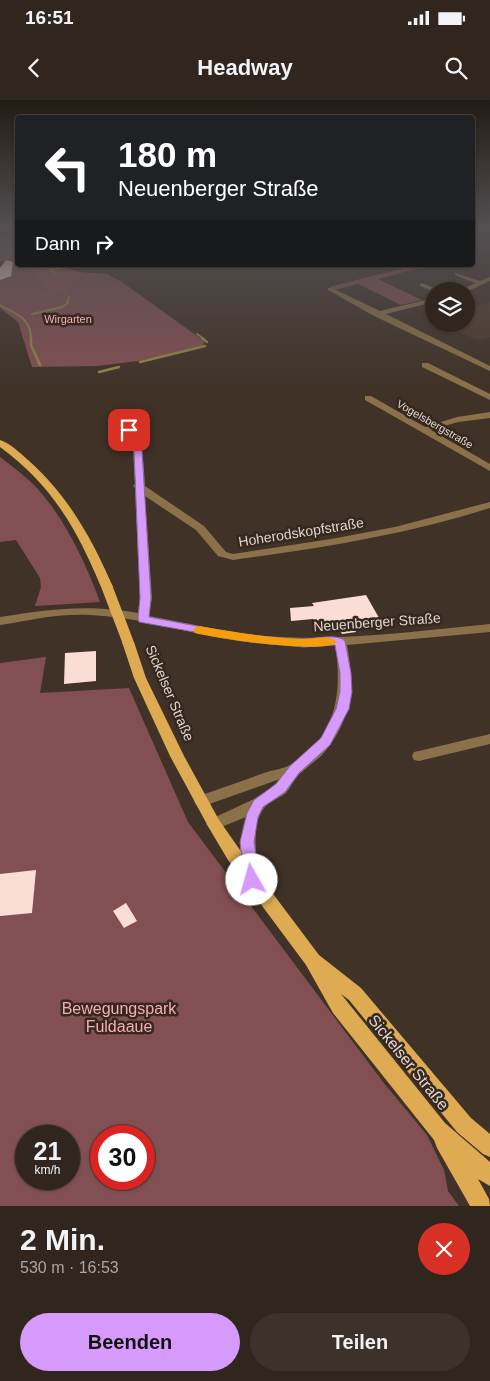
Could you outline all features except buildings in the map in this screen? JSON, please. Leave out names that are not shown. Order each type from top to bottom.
[{"type":"main road","name":"Sickelser Straße","points":[[0,443],[38,474],[62,500],[88,542],[107,587],[140,678],[157,716],[214,824],[252,880],[312,959],[339,1007],[438,1130],[490,1176]]},
{"type":"main road","name":"Sickelser Straße","points":[[312,959],[354,994],[464,1124],[490,1147]]},
{"type":"main road","points":[[438,1130],[482,1206]]},
{"type":"street","points":[[474,281],[480,283]]},
{"type":"street","points":[[475,287],[486,281]]},
{"type":"street","points":[[330,289],[490,369]]},
{"type":"street","points":[[377,314],[425,302]]},
{"type":"street","points":[[425,364],[490,397]]},
{"type":"street","name":"Vogelsbergstraße","points":[[368,398],[490,468]]},
{"type":"street","points":[[423,430],[457,420],[490,414]]},
{"type":"street","points":[[129,430],[138,451],[138,486],[146,603],[143,619]]},
{"type":"street","name":"Hoherodskopfstraße","points":[[138,486],[200,528],[222,554],[233,557],[374,536],[421,526],[490,505]]},
{"type":"street","name":"Neuenberger Straße","points":[[0,621],[88,611],[143,619],[236,637],[304,643],[489,629]]},
{"type":"street","points":[[214,824],[259,804],[281,788],[295,770],[325,741],[342,709],[346,692],[346,673],[340,641]]},
{"type":"street","points":[[420,756],[490,739]]},
{"type":"street","points":[[201,801],[281,773],[295,770]]},
{"type":"street","points":[[252,880],[247,842],[248,830],[252,816],[259,804]]},
{"type":"shaded area","points":[[44,281],[75,281],[67,293],[55,294],[54,297],[45,298],[50,286]]},
{"type":"shaded area","points":[[490,302],[490,337],[477,340],[460,332],[475,332],[475,306]]},
{"type":"green space","name":"Wirgarten","points":[[0,281],[119,281],[204,341],[203,346],[138,361],[97,366],[32,367],[18,322],[0,308]]},
{"type":"green space","points":[[354,281],[381,281],[422,300],[401,305],[358,284],[335,290],[329,287]]},
{"type":"green space","points":[[0,457],[36,487],[56,513],[81,556],[100,602],[35,606],[41,587],[40,578],[16,540],[0,542]]},
{"type":"green space","name":"Bewegungspark Fuldaaue","points":[[46,657],[40,693],[129,688],[188,822],[383,1082],[427,1135],[444,1170],[448,1191],[459,1206],[0,1206],[0,663]]},
{"type":"waterway","points":[[32,314],[62,307],[67,304],[69,297]]},
{"type":"waterway","points":[[0,305],[17,314],[25,321],[31,339]]},
{"type":"waterway","points":[[197,334],[204,339]]},
{"type":"waterway","points":[[202,338],[207,342]]},
{"type":"waterway","points":[[31,339],[31,345],[40,365]]},
{"type":"waterway","points":[[140,362],[205,346]]},
{"type":"waterway","points":[[99,372],[119,367]]},
{"type":"slow traffic","points":[[199,630],[265,640],[304,643],[331,642]]},
{"type":"route","points":[[129,430],[138,451],[138,486],[146,598],[143,619],[250,639],[304,643],[340,641],[346,673],[346,692],[342,709],[325,741],[295,770],[281,788],[259,804],[252,816],[247,842],[252,880]]}]
